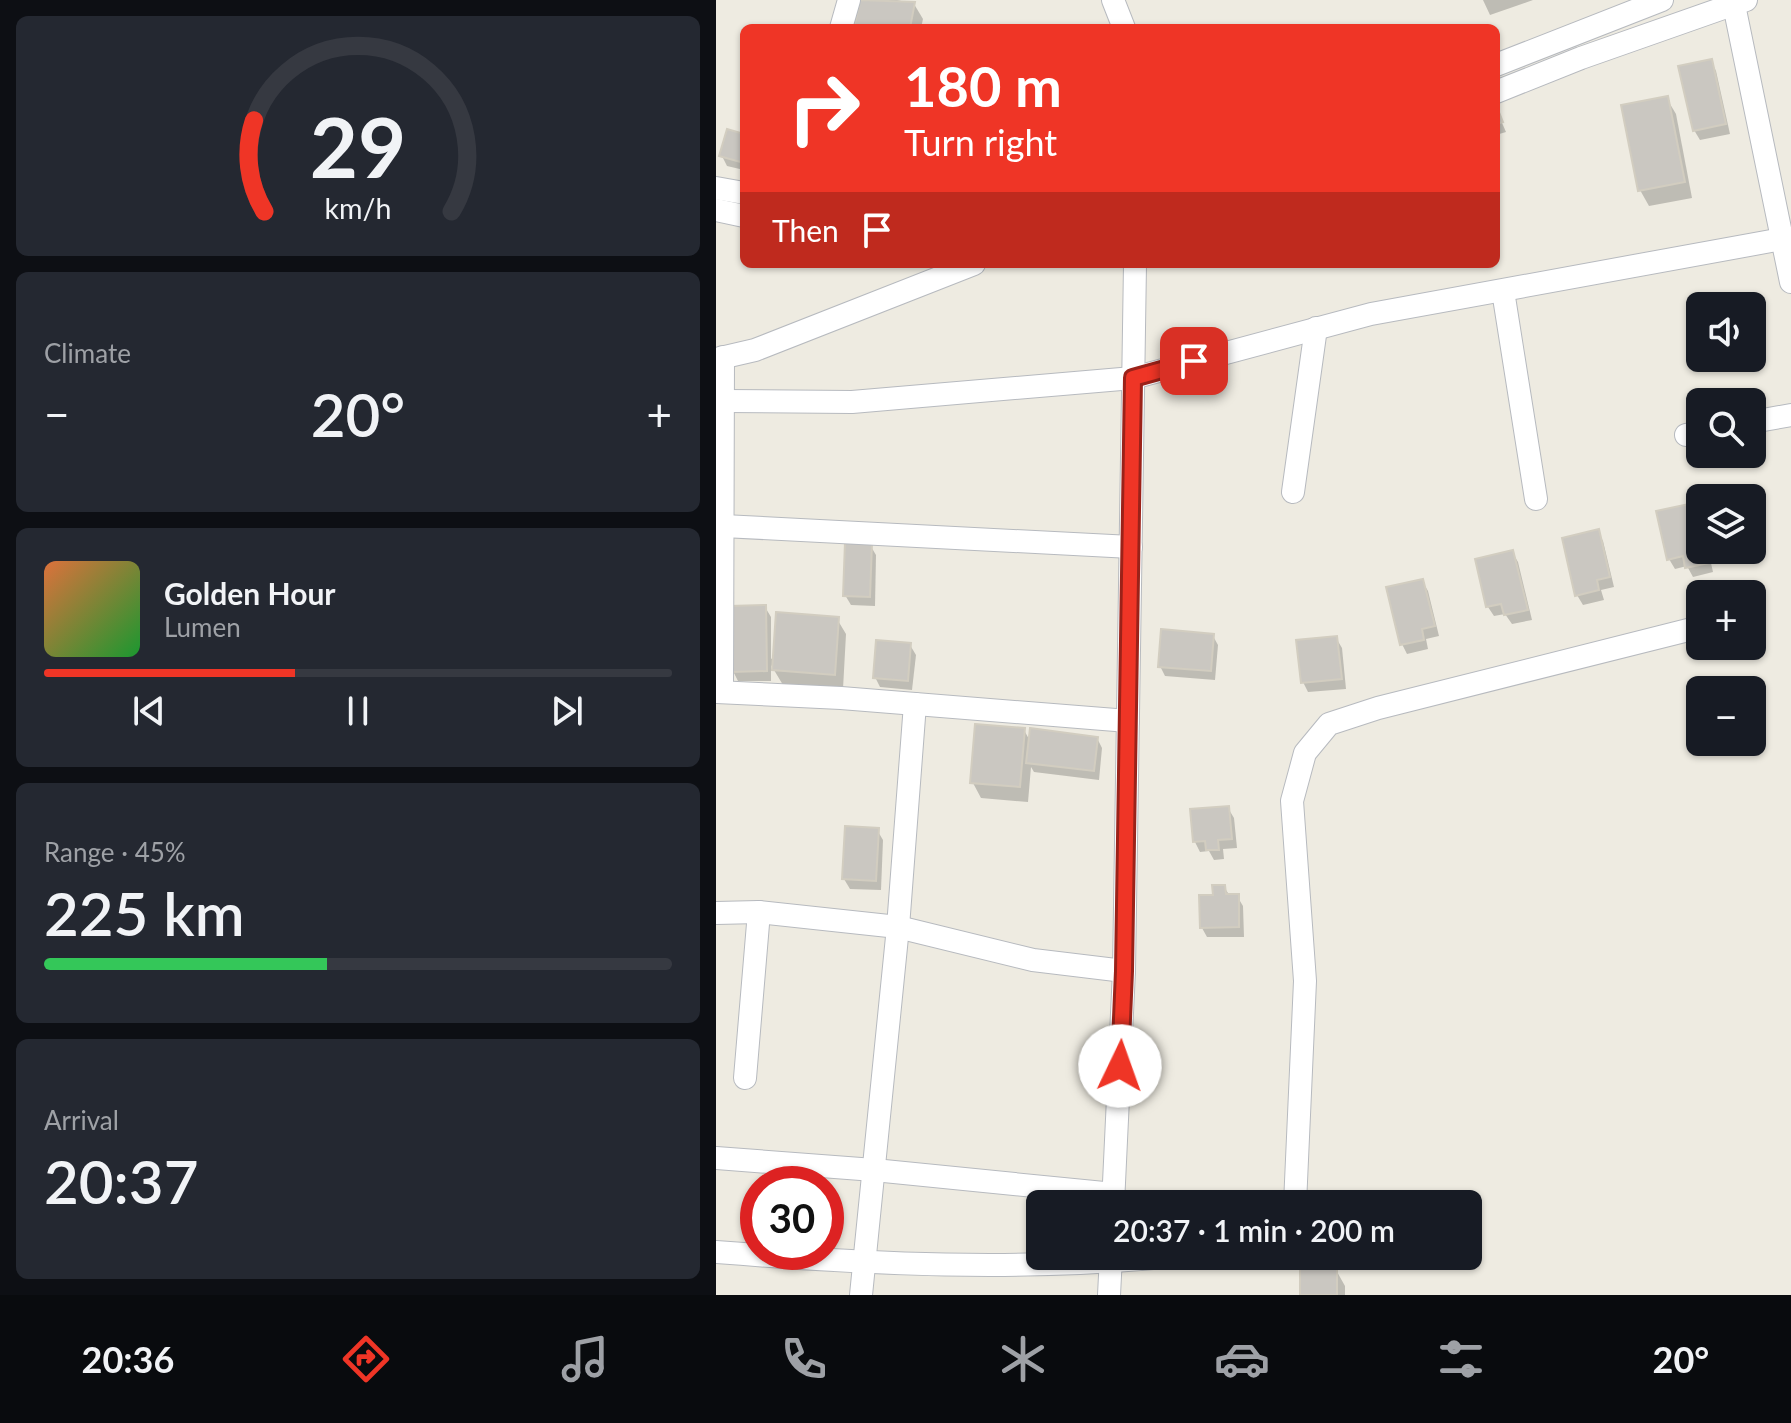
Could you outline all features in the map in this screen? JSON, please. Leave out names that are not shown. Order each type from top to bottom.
[{"type":"street","points":[[842,24],[849,0]]},
{"type":"street","points":[[1113,0],[1122,24]]},
{"type":"street","points":[[1500,63],[1662,0]]},
{"type":"street","points":[[1500,90],[1581,58],[1740,2],[1791,282]]},
{"type":"street","points":[[716,188],[740,192]]},
{"type":"street","points":[[716,210],[740,215]]},
{"type":"street","points":[[724,401],[852,402],[1133,378],[1371,314],[1782,239]]},
{"type":"street","points":[[964,268],[755,350],[720,358],[724,401],[719,692],[1128,721]]},
{"type":"street","points":[[1114,1190],[1124,971],[1135,268]]},
{"type":"street","points":[[1503,291],[1536,499]]},
{"type":"street","points":[[1293,492],[1316,328]]},
{"type":"street","points":[[1766,419],[1791,415]]},
{"type":"street","points":[[723,526],[1131,547]]},
{"type":"street","points":[[1296,1190],[1305,981],[1292,801],[1305,753],[1316,737],[1329,724],[1378,708],[1686,631]]},
{"type":"street","points":[[861,1295],[898,927],[915,704]]},
{"type":"street","points":[[716,913],[759,912],[898,927],[1033,960],[1124,971]]},
{"type":"street","points":[[745,1078],[759,912]]},
{"type":"street","points":[[716,1158],[874,1170],[1040,1190]]},
{"type":"street","points":[[716,1252],[863,1263],[1026,1260]]},
{"type":"street","points":[[1109,1295],[1110,1270]]},
{"type":"building","points":[[860,0],[915,2],[911,24],[855,24]]},
{"type":"building","points":[[1712,59],[1726,124],[1693,131],[1678,66]]},
{"type":"building","points":[[1668,96],[1685,182],[1638,191],[1621,105]]},
{"type":"building","points":[[727,129],[740,133],[740,162],[719,156]]},
{"type":"building","points":[[1686,505],[1686,564],[1704,564],[1685,568],[1683,556],[1667,560],[1656,511]]},
{"type":"building","points":[[1599,529],[1610,577],[1597,580],[1599,590],[1575,596],[1562,538]]},
{"type":"building","points":[[845,542],[872,543],[870,597],[843,596]]},
{"type":"building","points":[[1513,550],[1528,610],[1504,615],[1501,604],[1486,607],[1475,559]]},
{"type":"building","points":[[1423,579],[1435,626],[1422,629],[1424,640],[1400,645],[1386,587]]},
{"type":"building","points":[[766,605],[767,671],[731,672],[730,606]]},
{"type":"building","points":[[776,612],[839,617],[835,675],[772,670]]},
{"type":"building","points":[[1161,629],[1214,634],[1211,671],[1158,667]]},
{"type":"building","points":[[1337,636],[1342,679],[1301,683],[1296,640]]},
{"type":"building","points":[[876,640],[911,643],[908,681],[873,678]]},
{"type":"building","points":[[975,724],[1025,728],[1020,787],[970,783]]},
{"type":"building","points":[[1030,728],[1098,737],[1094,771],[1026,763]]},
{"type":"building","points":[[1229,806],[1232,839],[1218,840],[1219,850],[1206,850],[1205,841],[1193,842],[1190,809]]},
{"type":"building","points":[[845,826],[879,828],[876,881],[842,879]]},
{"type":"building","points":[[1212,885],[1225,885],[1226,894],[1239,894],[1239,927],[1200,928],[1199,895],[1213,895]]},
{"type":"building","points":[[1300,1270],[1337,1270],[1337,1295],[1300,1295]]},
{"type":"route","points":[[1120,1066],[1133,378],[1194,361]]}]
